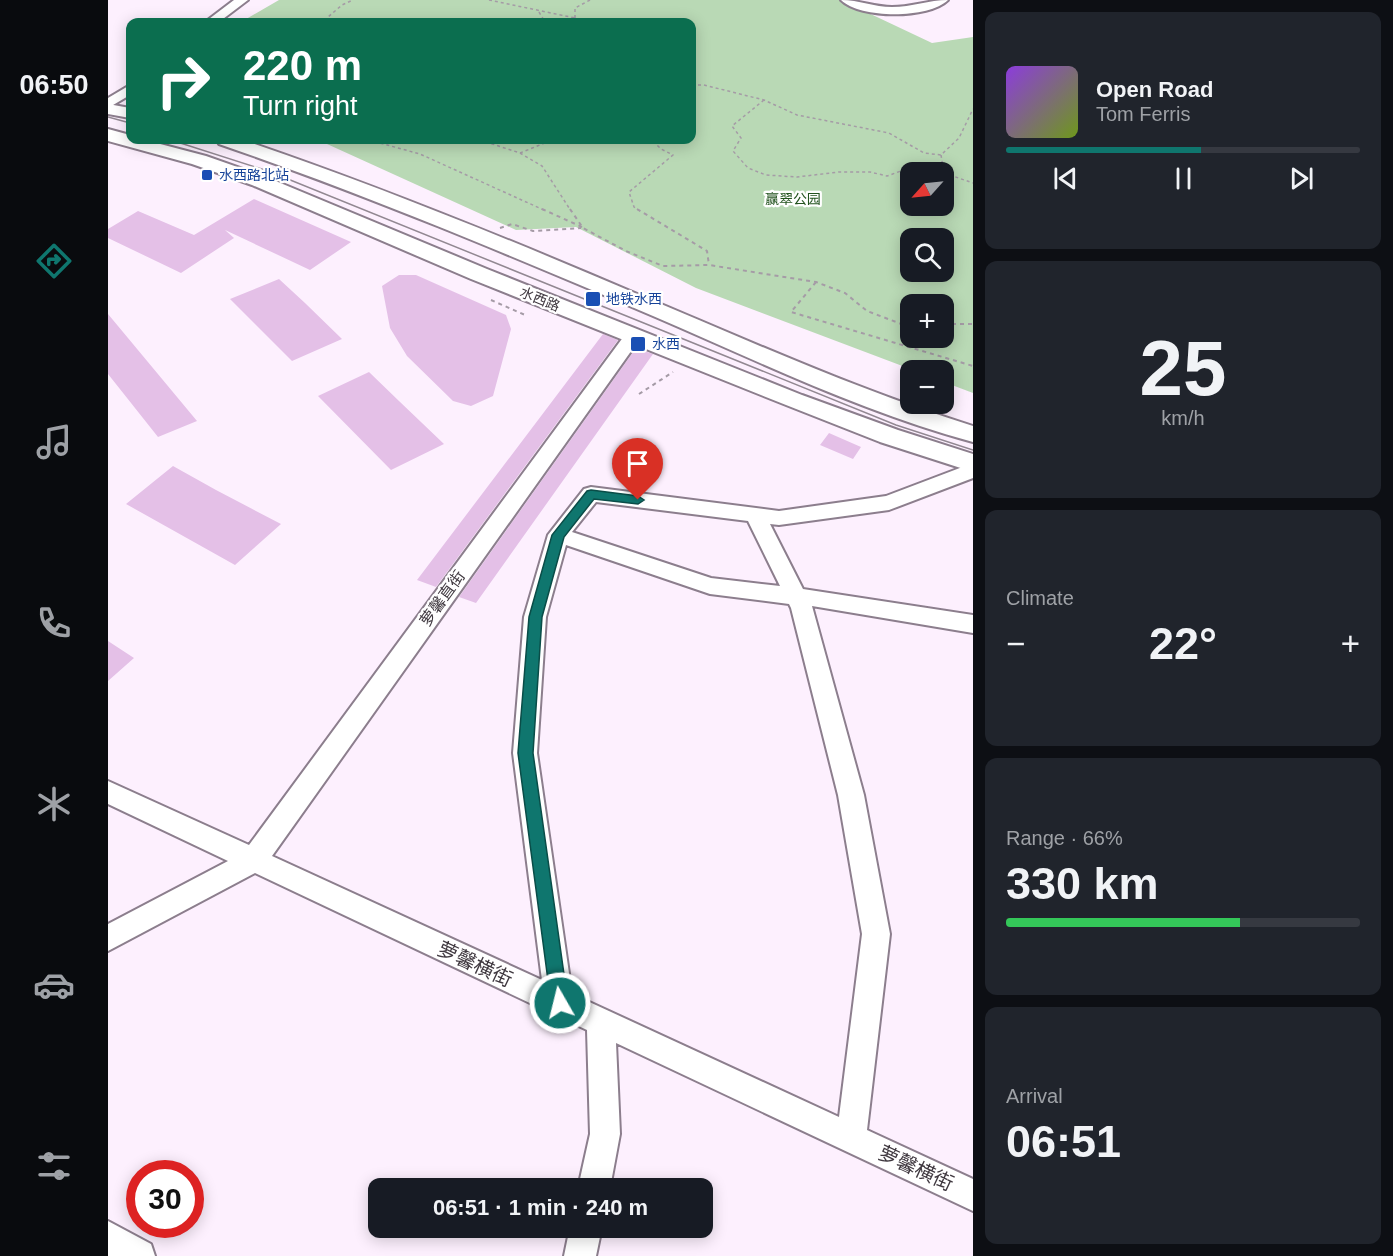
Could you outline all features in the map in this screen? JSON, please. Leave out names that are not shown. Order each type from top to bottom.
[{"type":"main road","name":"水西路","points":[[108,135],[126,140]]},
{"type":"main road","name":"水西路","points":[[141,144],[199,160],[259,181],[448,261],[848,421],[973,463]]},
{"type":"main road","points":[[238,144],[282,158],[569,273],[865,399],[973,434]]},
{"type":"street","points":[[205,18],[230,0]]},
{"type":"street","points":[[217,18],[242,0]]},
{"type":"street","points":[[847,0],[868,8],[893,11],[921,8],[942,0]]},
{"type":"street","points":[[114,109],[126,94]]},
{"type":"street","name":"萝馨直街","points":[[253,861],[633,336]]},
{"type":"street","points":[[560,1003],[525,753],[535,617],[558,535],[591,494],[779,518],[889,503],[973,470]]},
{"type":"street","points":[[755,515],[802,608],[851,795],[876,934],[851,1138]]},
{"type":"street","points":[[558,535],[710,586],[845,602],[973,624]]},
{"type":"street","name":"萝馨横街","points":[[108,792],[973,1195]]},
{"type":"street","points":[[108,939],[253,861]]},
{"type":"street","points":[[596,1178],[605,1134],[601,1023]]},
{"type":"street","points":[[108,1237],[139,1256]]},
{"type":"street","points":[[580,1256],[584,1238]]},
{"type":"path","points":[[328,18],[342,5],[353,0]]},
{"type":"path","points":[[489,0],[575,18],[575,8],[590,0]]},
{"type":"path","points":[[537,10],[544,18]]},
{"type":"path","points":[[696,85],[764,100],[796,115],[889,133],[924,153],[941,155]]},
{"type":"path","points":[[764,100],[732,126],[741,138],[733,151],[748,168],[766,176],[797,177],[839,172],[870,172],[887,176],[900,171]]},
{"type":"path","points":[[941,155],[959,138],[973,109]]},
{"type":"path","points":[[384,144],[420,154],[583,228],[626,251],[663,266],[709,265],[816,282],[845,293],[867,311],[900,323]]},
{"type":"path","points":[[492,144],[520,153],[542,166],[583,228]]},
{"type":"path","points":[[520,153],[542,144]]},
{"type":"path","points":[[655,144],[673,155],[629,192],[634,207],[707,251],[709,265]]},
{"type":"path","points":[[941,155],[942,162]]},
{"type":"path","points":[[954,176],[973,183]]},
{"type":"path","points":[[499,228],[512,224],[533,231],[583,228]]},
{"type":"path","points":[[816,282],[791,312],[973,366]]},
{"type":"path","points":[[491,300],[525,315],[527,313]]},
{"type":"path","points":[[954,324],[973,324]]},
{"type":"path","points":[[639,394],[673,372]]},
{"type":"green space","name":"赢翠公园","points":[[279,0],[841,0],[932,43],[973,37],[973,393],[954,386],[954,360],[900,360],[900,365],[696,288],[576,227],[516,230],[327,144],[696,144],[696,18],[248,18]]},
{"type":"building","points":[[254,199],[351,242],[310,270],[225,230],[234,238],[181,273],[108,238],[108,229],[138,211],[194,235]]},
{"type":"building","points":[[399,275],[416,275],[506,315],[511,329],[493,396],[471,406],[453,401],[407,356],[390,328],[382,286]]},
{"type":"building","points":[[279,279],[342,339],[292,361],[230,299]]},
{"type":"building","points":[[108,314],[197,421],[158,437],[108,374]]},
{"type":"building","points":[[603,334],[618,340],[436,587],[417,580]]},
{"type":"building","points":[[636,348],[653,354],[476,603],[459,597]]},
{"type":"building","points":[[369,372],[444,444],[391,470],[318,396]]},
{"type":"building","points":[[829,433],[861,447],[853,459],[820,445]]},
{"type":"building","points":[[173,466],[281,524],[235,565],[126,504]]},
{"type":"building","points":[[108,641],[134,658],[108,681]]},
{"type":"tram line","points":[[108,117],[126,122]]},
{"type":"tram line","points":[[184,144],[268,171],[896,425],[973,450]]},
{"type":"place","name":"水西路北站","points":[[207,175]]},
{"type":"place","name":"地铁水西","points":[[593,299]]},
{"type":"place","name":"水西","points":[[638,344]]},
{"type":"route","points":[[560,1003],[525,753],[535,617],[558,535],[591,494],[638,500]]}]
